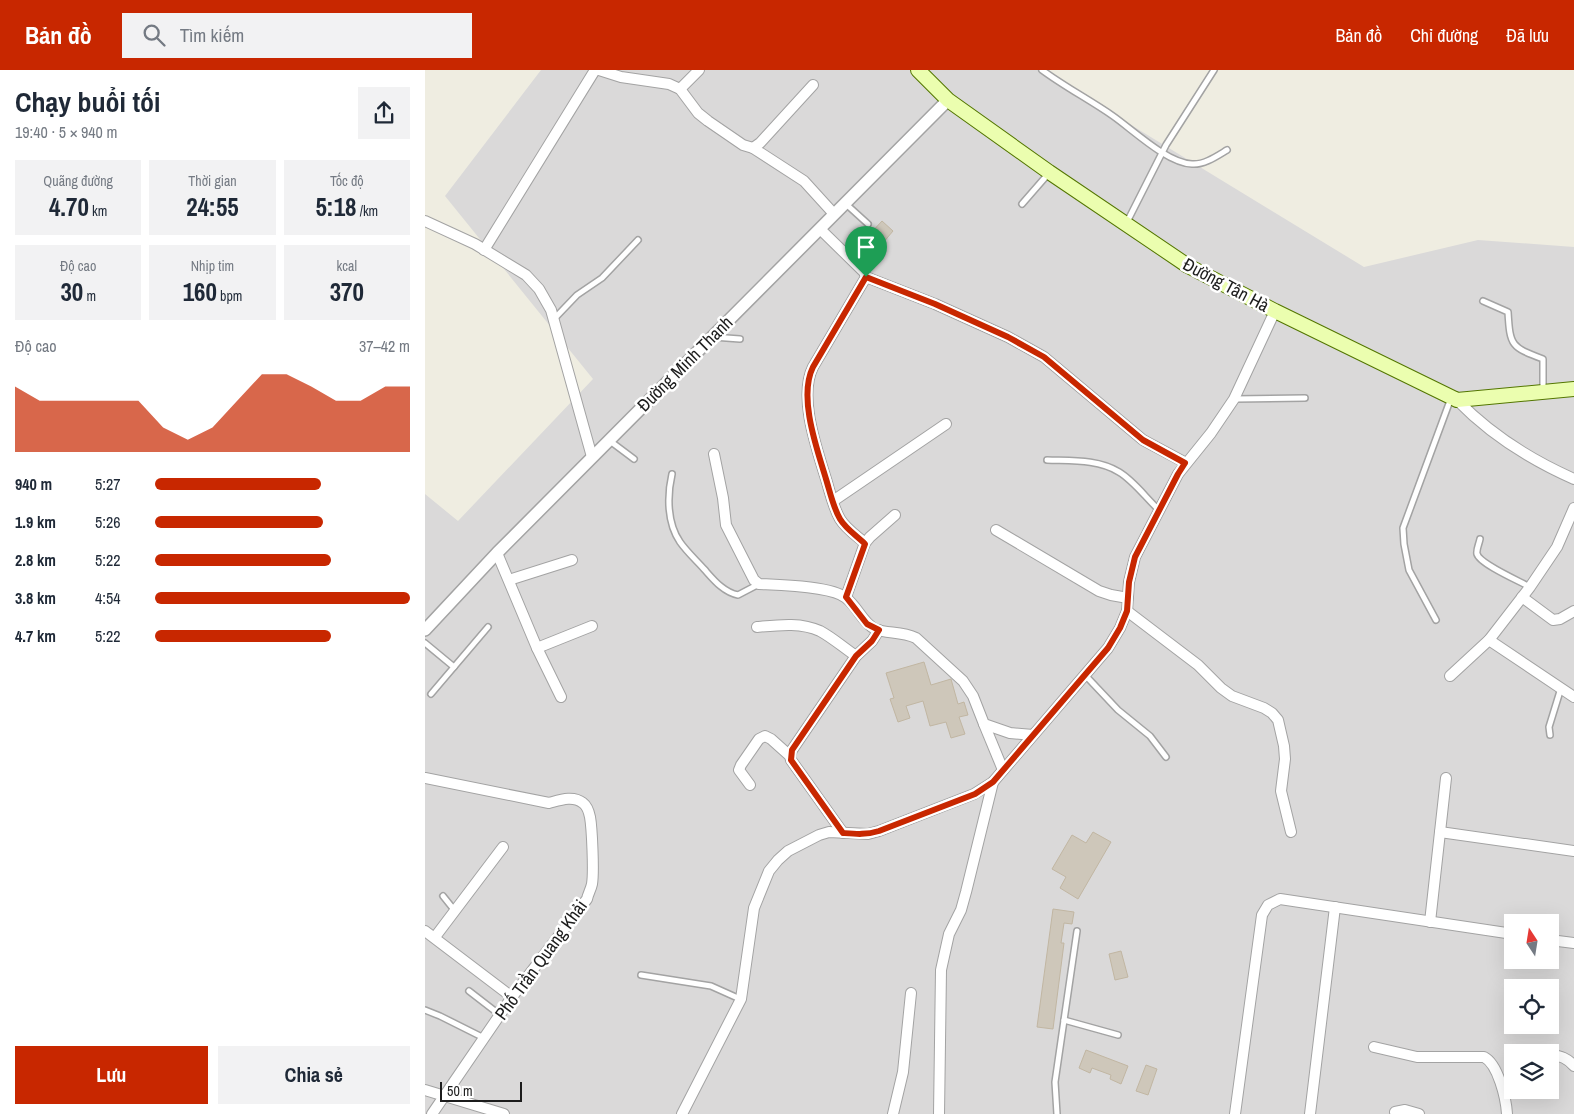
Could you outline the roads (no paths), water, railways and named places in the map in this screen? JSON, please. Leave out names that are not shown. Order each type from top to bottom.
[{"type":"main road","name":"Đường Tân Hà","points":[[918,70],[948,100],[1049,172],[1188,266],[1454,399]]},
{"type":"main road","points":[[1454,399],[1574,389]]},
{"type":"street","points":[[484,250],[595,70]]},
{"type":"street","points":[[599,70],[621,78],[669,84],[680,90],[707,121],[804,181],[834,214]]},
{"type":"street","points":[[680,90],[698,70]]},
{"type":"street","points":[[753,148],[760,143],[813,85]]},
{"type":"street","name":"Đường Minh Thanh","points":[[425,629],[497,553],[948,100]]},
{"type":"street","points":[[425,221],[484,250],[526,275],[539,289],[551,310],[593,457]]},
{"type":"street","points":[[820,229],[864,272],[866,277],[953,312],[1032,350],[1044,357],[1143,440],[1185,463]]},
{"type":"street","points":[[865,544],[843,523],[835,510],[811,430],[809,376],[866,277]]},
{"type":"street","points":[[682,1114],[741,999],[754,908],[769,871],[778,860],[796,847],[819,835],[829,832],[868,834],[879,831],[975,794],[993,782],[1108,648],[1120,628],[1127,611],[1131,569],[1135,557],[1185,463],[1211,433],[1234,399],[1275,311]]},
{"type":"street","points":[[1454,399],[1476,419],[1510,443],[1553,470],[1574,479]]},
{"type":"street","points":[[833,501],[946,424]]},
{"type":"street","points":[[714,454],[723,498],[726,525],[754,580],[759,584],[802,586],[838,593],[846,597],[867,624],[879,630],[907,634],[916,638],[963,681],[973,696],[1003,770]]},
{"type":"street","points":[[1450,676],[1489,640],[1522,597],[1557,547],[1574,508]]},
{"type":"street","points":[[846,597],[865,544],[870,536],[895,515]]},
{"type":"street","points":[[996,530],[1099,591],[1128,598]]},
{"type":"street","points":[[497,553],[537,648],[561,698]]},
{"type":"street","points":[[509,580],[572,560]]},
{"type":"street","points":[[1522,597],[1553,620],[1560,619],[1574,610]]},
{"type":"street","points":[[1127,611],[1198,664],[1221,688],[1232,696],[1264,708],[1278,720],[1285,753],[1281,791],[1291,832]]},
{"type":"street","points":[[757,627],[793,625],[813,629],[829,637],[856,656]]},
{"type":"street","points":[[537,648],[592,626]]},
{"type":"street","points":[[790,756],[792,750],[856,656],[872,641],[879,630]]},
{"type":"street","points":[[1489,640],[1574,697]]},
{"type":"street","points":[[985,724],[1010,733],[1033,735]]},
{"type":"street","points":[[750,785],[739,770],[759,739],[765,736],[790,756],[843,833]]},
{"type":"street","name":"Phố Trần Quang Khải","points":[[425,778],[549,802],[574,798],[582,802],[587,808],[590,817],[592,884],[587,899],[512,997],[432,1114]]},
{"type":"street","points":[[1430,922],[1446,778]]},
{"type":"street","points":[[939,1114],[939,987],[941,970],[949,934],[961,910],[966,892],[993,782]]},
{"type":"street","points":[[1440,832],[1574,850]]},
{"type":"street","points":[[435,937],[503,847]]},
{"type":"street","points":[[1235,1114],[1262,915],[1268,906],[1280,900],[1504,933]]},
{"type":"street","points":[[1310,1114],[1335,908]]},
{"type":"street","points":[[425,930],[512,997]]},
{"type":"street","points":[[1559,941],[1574,943]]},
{"type":"street","points":[[893,1114],[903,1072],[911,994]]},
{"type":"street","points":[[1374,1047],[1417,1057],[1484,1057],[1494,1066],[1505,1098],[1507,1114]]},
{"type":"street","points":[[1559,1056],[1569,1060],[1574,1066]]},
{"type":"street","points":[[425,1090],[504,1114]]},
{"type":"street","points":[[1395,1112],[1405,1110],[1419,1114]]},
{"type":"lane","points":[[1042,70],[1072,92],[1112,115],[1162,153],[1190,164],[1197,164],[1227,150]]},
{"type":"lane","points":[[1126,224],[1162,153],[1214,70]]},
{"type":"lane","points":[[1022,204],[1049,172]]},
{"type":"lane","points":[[845,203],[868,224]]},
{"type":"lane","points":[[553,319],[577,295],[602,278],[638,240]]},
{"type":"lane","points":[[1483,301],[1508,312],[1509,336],[1518,349],[1543,359],[1543,392]]},
{"type":"lane","points":[[712,337],[740,339]]},
{"type":"lane","points":[[1234,399],[1305,398]]},
{"type":"lane","points":[[1436,620],[1409,570],[1403,544],[1403,528],[1454,399]]},
{"type":"lane","points":[[609,440],[634,459]]},
{"type":"lane","points":[[1047,460],[1096,463],[1109,467],[1121,473],[1159,511]]},
{"type":"lane","points":[[672,474],[668,492],[670,512],[673,530],[681,543],[717,583],[728,591],[738,594],[759,584]]},
{"type":"lane","points":[[1480,539],[1476,552],[1479,559],[1486,565],[1529,587]]},
{"type":"lane","points":[[431,694],[488,627]]},
{"type":"lane","points":[[425,643],[454,666]]},
{"type":"lane","points":[[1085,675],[1118,710],[1150,736],[1166,757]]},
{"type":"lane","points":[[1550,735],[1549,727],[1561,688]]},
{"type":"lane","points":[[443,896],[455,911]]},
{"type":"lane","points":[[1057,1114],[1055,1082],[1077,931]]},
{"type":"lane","points":[[641,975],[711,986],[741,999]]},
{"type":"lane","points":[[469,991],[500,1015]]},
{"type":"lane","points":[[425,1010],[484,1038]]},
{"type":"lane","points":[[1064,1020],[1118,1036]]}]
